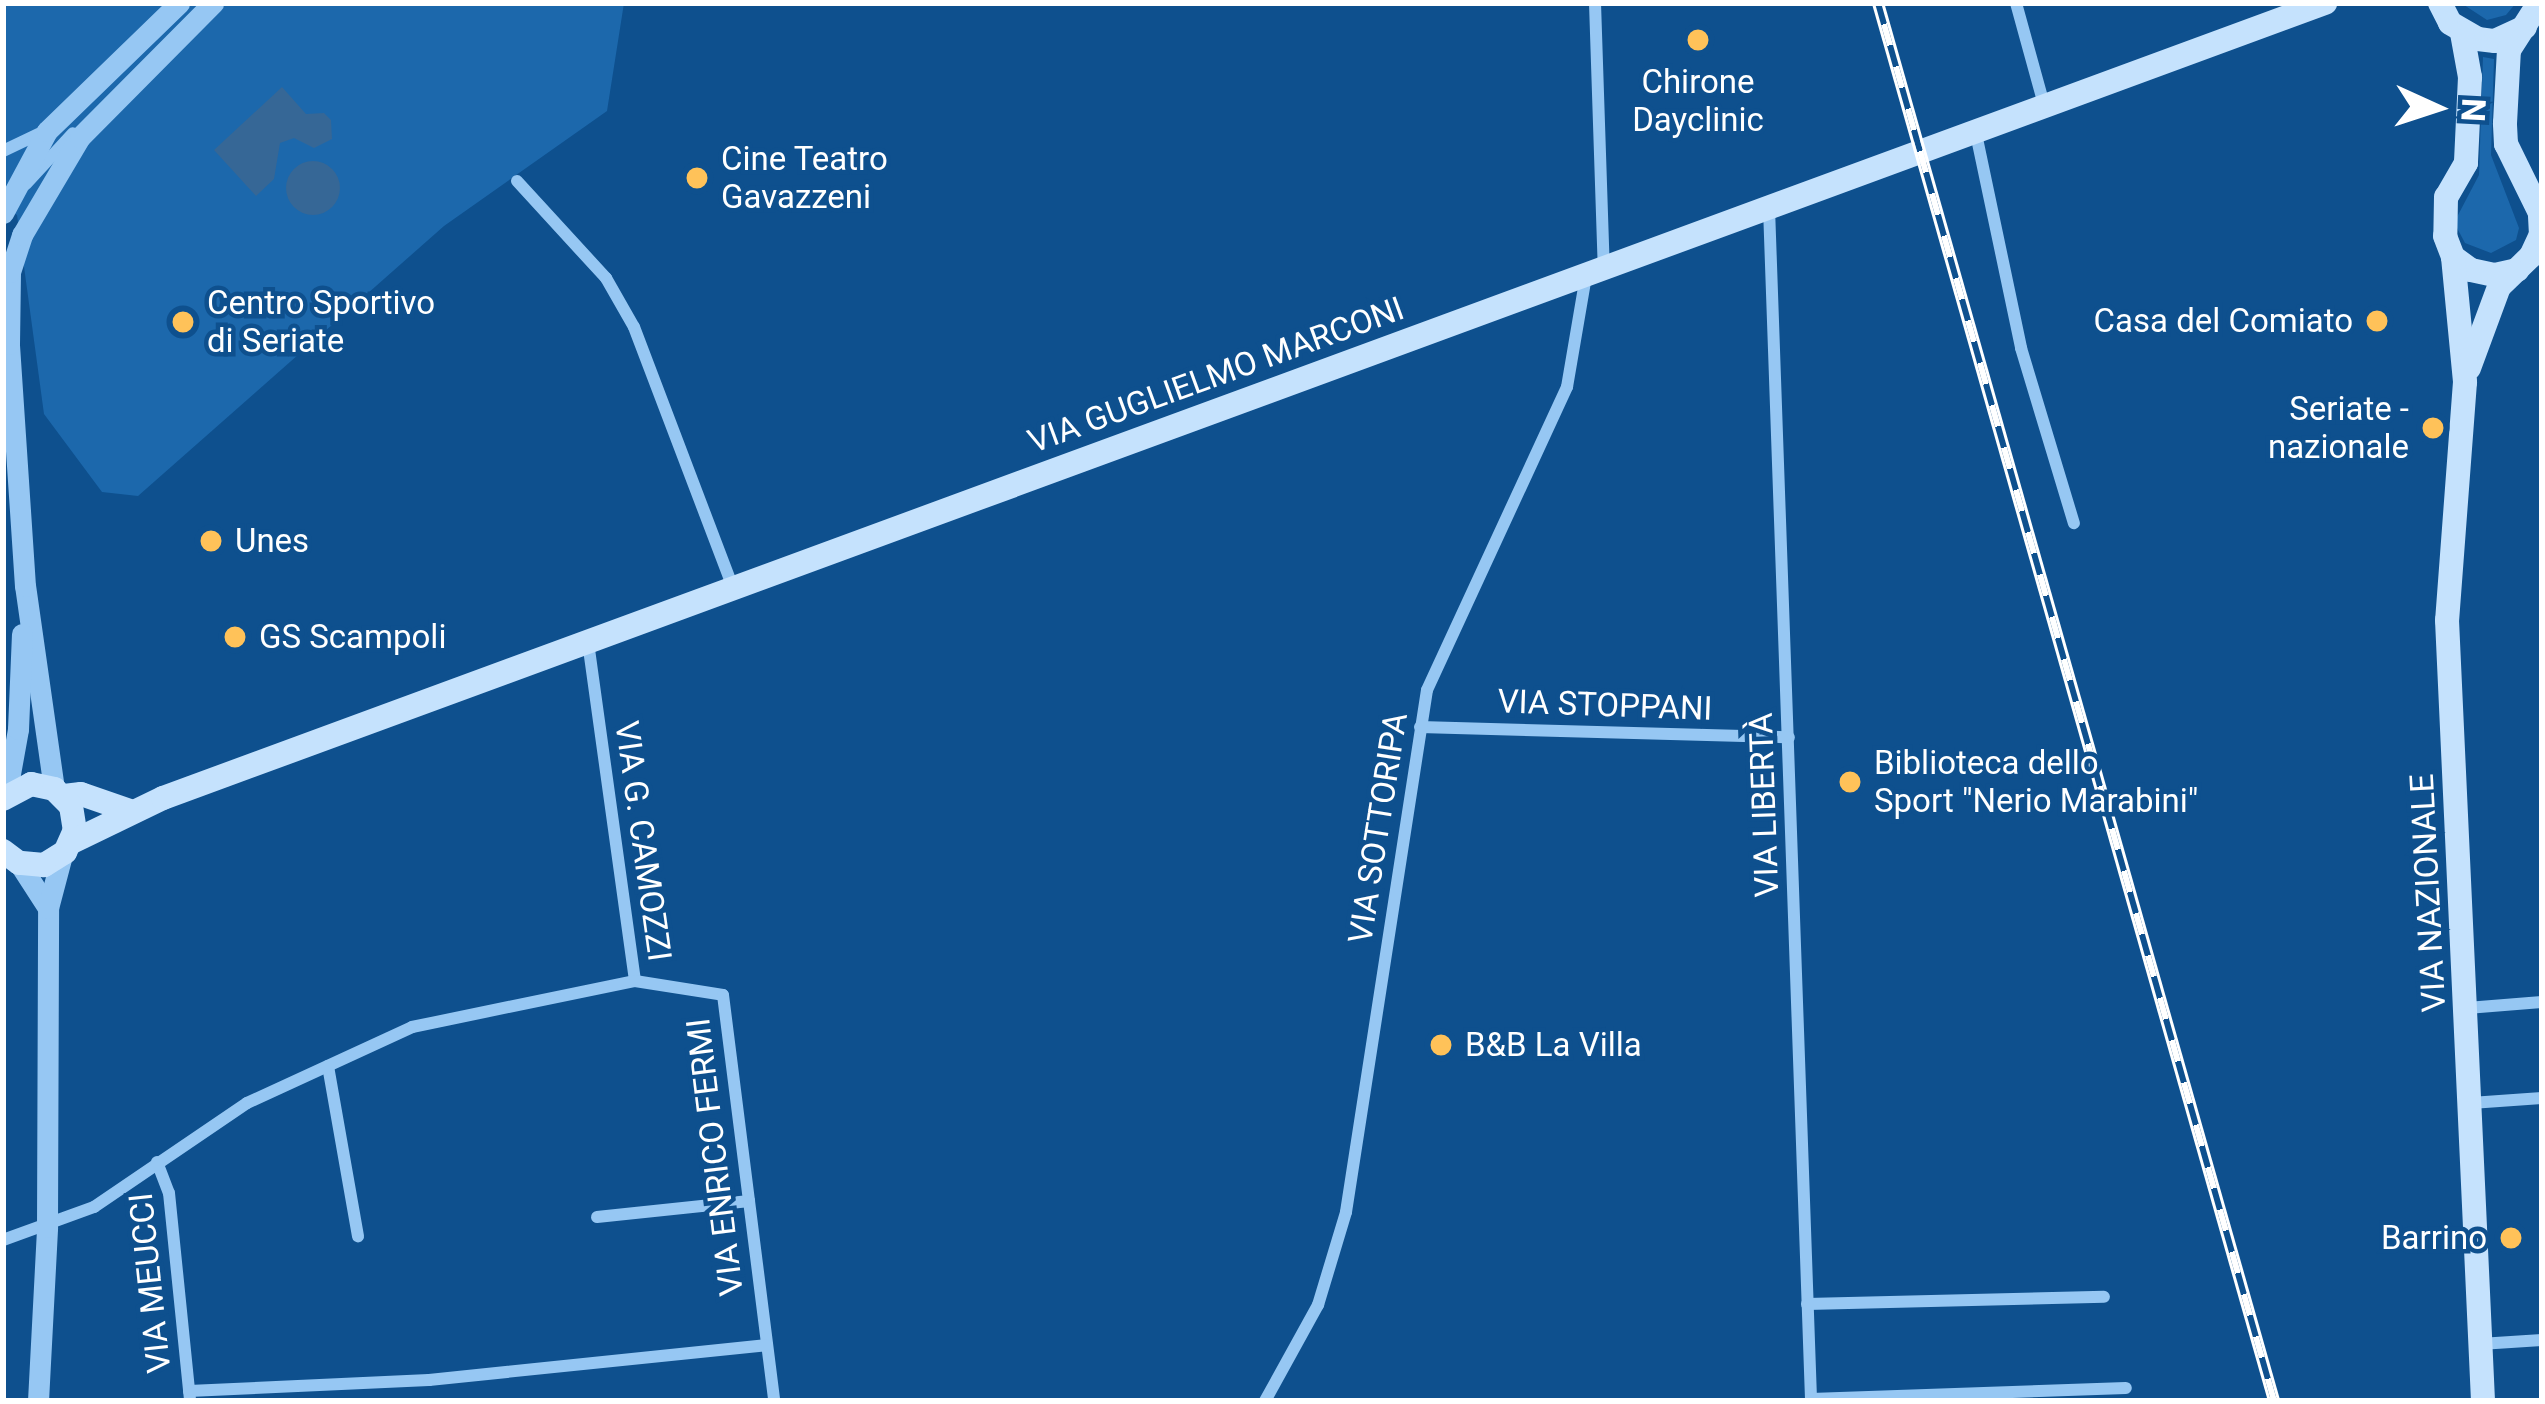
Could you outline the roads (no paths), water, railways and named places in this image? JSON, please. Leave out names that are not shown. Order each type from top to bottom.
[{"type":"main road","name":"VIA GUGLIELMO MARCONI","points":[[8,857],[44,865],[130,811],[2325,3]]},
{"type":"main road","points":[[2539,3],[2509,50],[2505,124],[2517,170],[2537,189],[2542,235]]},
{"type":"main road","points":[[2436,6],[2462,33],[2495,40],[2526,26]]},
{"type":"main road","name":"VIA NAZIONALE","points":[[2462,33],[2470,77],[2466,163],[2446,196],[2443,218],[2453,257],[2465,382],[2447,620],[2483,1401]]},
{"type":"main road","name":"VIA NAZIONALE","points":[[2465,382],[2499,286],[2542,235]]},
{"type":"main road","points":[[2453,257],[2483,273],[2517,270]]},
{"type":"main road","points":[[4,798],[32,784],[130,811]]},
{"type":"main road","points":[[59,793],[75,817],[67,849]]},
{"type":"street","points":[[5,206],[46,130],[178,3]]},
{"type":"street","points":[[4,798],[18,729],[10,272],[22,235],[80,136],[213,3]]},
{"type":"street","name":"VIA SOTTORIPA","points":[[1265,1401],[1318,1305],[1346,1213],[1427,690],[1567,387],[1595,272],[1595,3]]},
{"type":"street","points":[[2016,3],[2044,105]]},
{"type":"street","points":[[5,206],[136,65],[191,25]]},
{"type":"street","points":[[1975,129],[2021,348],[2074,523]]},
{"type":"street","points":[[3,151],[46,130]]},
{"type":"street","points":[[517,181],[606,278],[634,327],[734,588]]},
{"type":"street","name":"VIA LIBERTÀ","points":[[1769,206],[1811,1400]]},
{"type":"street","points":[[3,418],[16,448]]},
{"type":"street","points":[[14,588],[59,793]]},
{"type":"street","name":"VIA G. CAMOZZI","points":[[3,1240],[94,1207],[247,1103],[412,1027],[635,981],[588,641]]},
{"type":"street","name":"VIA STOPPANI","points":[[1420,727],[1789,737]]},
{"type":"street","points":[[38,1401],[47,1227],[48,908],[67,849]]},
{"type":"street","points":[[8,857],[48,908]]},
{"type":"street","name":"VIA ENRICO FERMI","points":[[635,981],[723,994],[774,1401]]},
{"type":"street","points":[[2467,1008],[2542,1002]]},
{"type":"street","points":[[328,1066],[358,1236]]},
{"type":"street","points":[[2471,1103],[2542,1098]]},
{"type":"street","name":"VIA MEUCCI","points":[[158,1162],[170,1193],[189,1396]]},
{"type":"street","points":[[597,1216],[749,1201]]},
{"type":"street","points":[[1808,1304],[2104,1298]]},
{"type":"street","points":[[2480,1344],[2542,1340]]},
{"type":"street","points":[[189,1396],[429,1380],[765,1345]]},
{"type":"street","points":[[1811,1400],[2126,1388]]},
{"type":"railway","points":[[1878,3],[2274,1401]]},
{"type":"place","name":"Chirone Dayclinic","points":[[1698,40]]},
{"type":"place","name":"Cine Teatro Gavazzeni","points":[[697,178]]},
{"type":"place","name":"Casa del Comiato","points":[[2377,321]]},
{"type":"place","name":"Centro Sportivo di Seriate","points":[[183,322]]},
{"type":"place","name":"Seriate - nazionale","points":[[2433,428]]},
{"type":"place","name":"Unes","points":[[211,541]]},
{"type":"place","name":"GS Scampoli","points":[[235,637]]},
{"type":"place","name":"Biblioteca dello Sport \"Nerio Marabini\"","points":[[1850,782]]},
{"type":"place","name":"B&B La Villa","points":[[1441,1045]]},
{"type":"place","name":"Barrino","points":[[2511,1238]]}]
